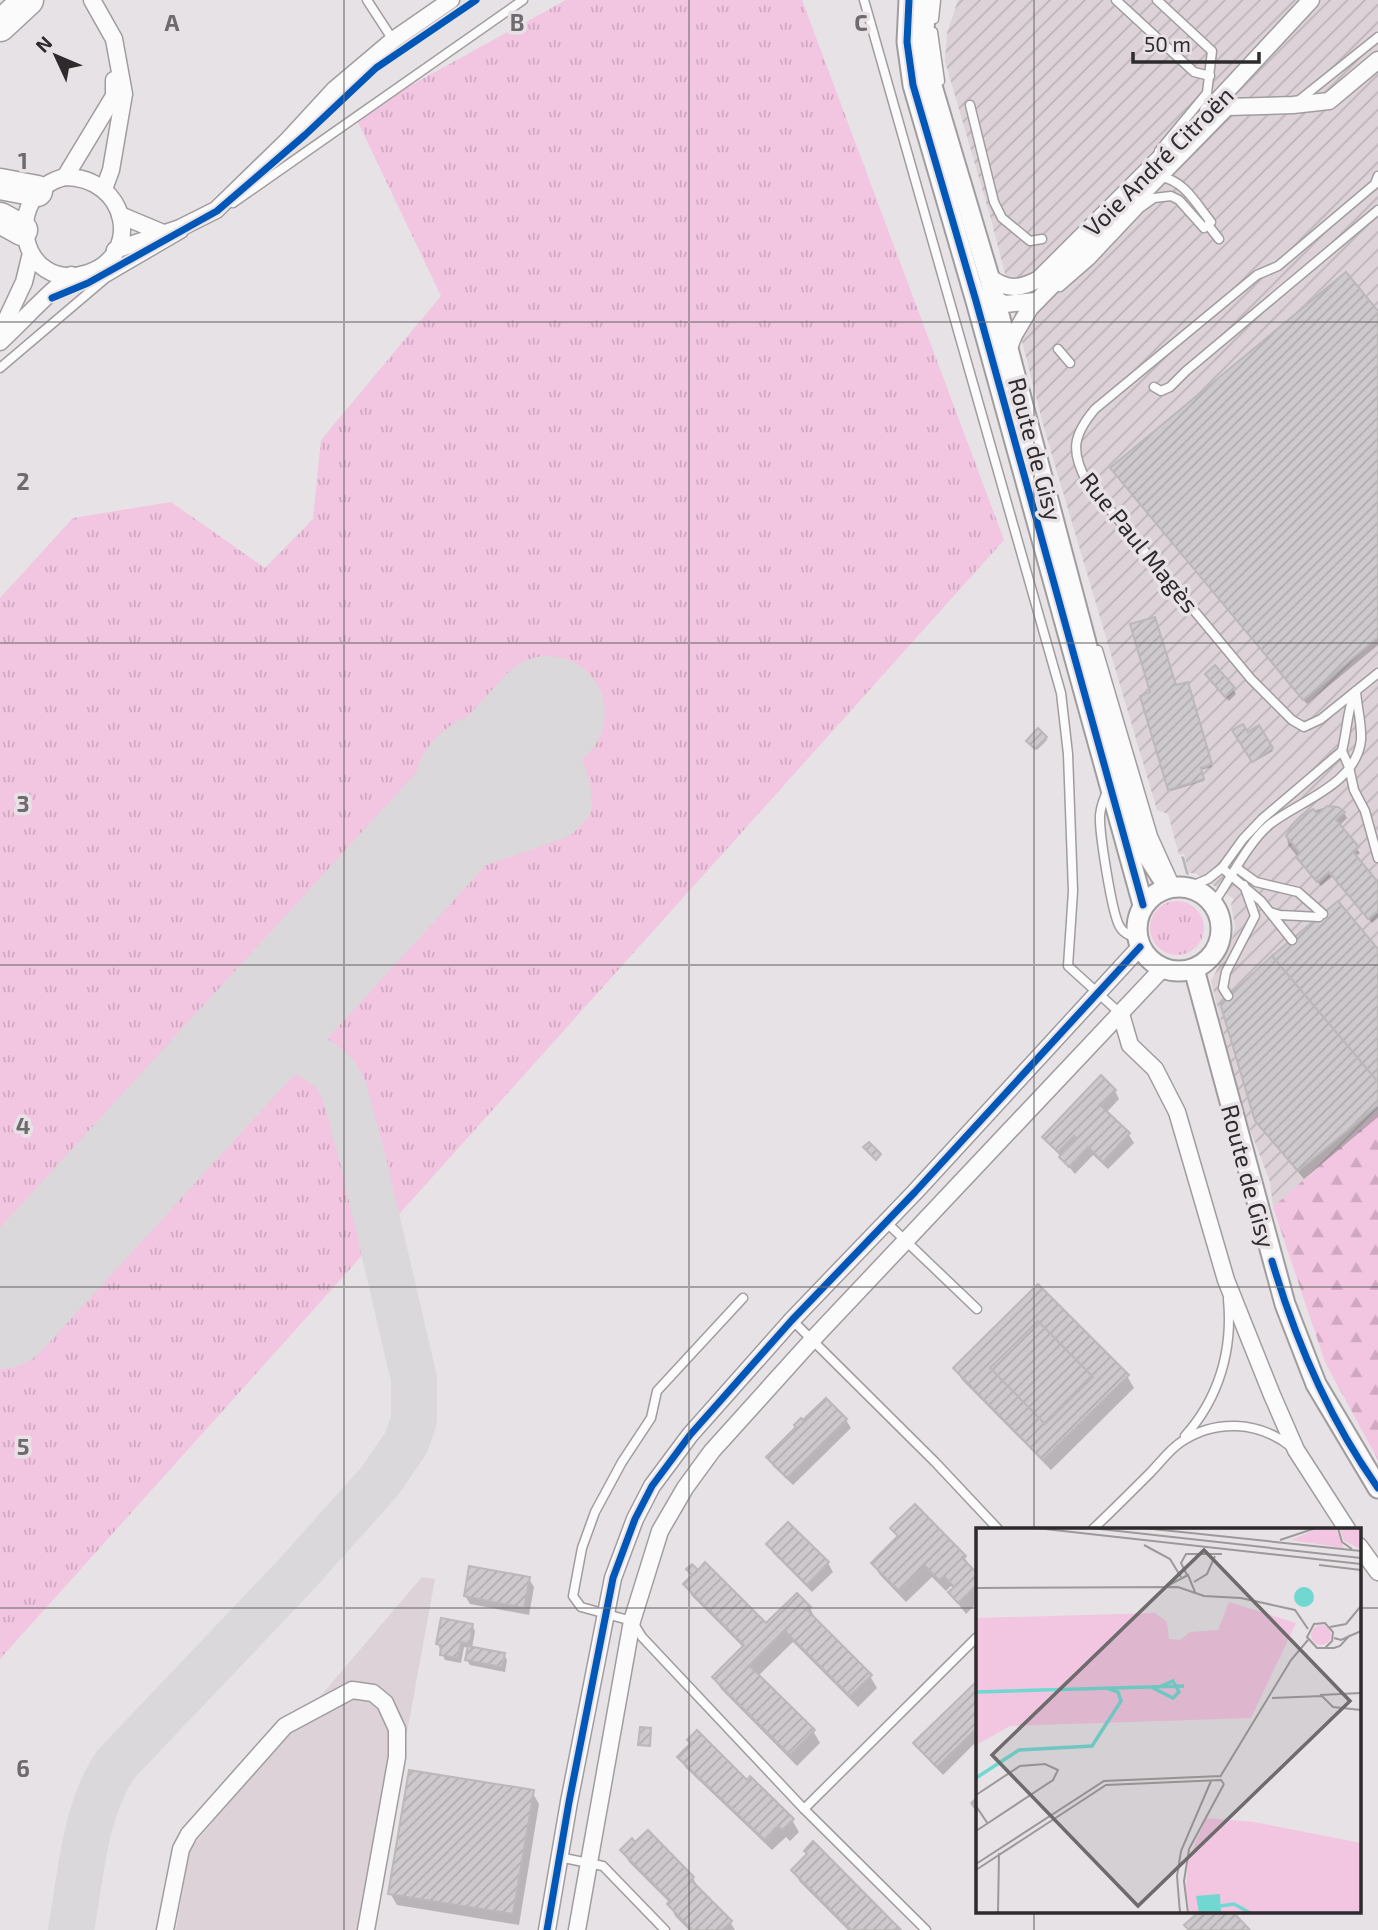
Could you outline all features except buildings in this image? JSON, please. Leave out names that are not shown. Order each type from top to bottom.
[{"type":"highway","points":[[0,11],[14,0]]},
{"type":"highway","points":[[0,26],[28,0]]},
{"type":"highway","points":[[0,184],[37,191]]},
{"type":"street","points":[[92,0],[114,39],[124,94],[111,170],[104,189]]},
{"type":"street","points":[[115,250],[180,228],[216,210],[288,140],[335,89],[393,40],[451,0]]},
{"type":"street","name":"Route de Gisy","points":[[909,0],[906,42],[913,85],[1011,342],[1102,708],[1148,856],[1178,887]]},
{"type":"street","name":"Route de Gisy","points":[[926,0],[923,46],[926,66],[992,290],[1109,787],[1143,905]]},
{"type":"street","name":"Voie André Citroën","points":[[992,290],[1024,287],[1040,279],[1150,174],[1311,0]]},
{"type":"street","points":[[65,177],[114,96],[114,39]]},
{"type":"street","points":[[1011,342],[1036,301],[1150,174],[1227,107],[1293,106],[1329,101],[1378,60]]},
{"type":"street","points":[[0,334],[24,282],[17,235],[25,209],[37,191],[55,179],[65,177],[93,181],[113,198],[120,215],[120,237],[115,250],[102,265],[88,273],[60,275],[47,270],[17,235]]},
{"type":"street","points":[[120,215],[163,233]]},
{"type":"street","points":[[0,342],[30,315],[44,297],[71,275]]},
{"type":"street","points":[[992,290],[1036,301]]},
{"type":"street","points":[[1178,887],[1201,892],[1213,904],[1221,927],[1219,941],[1204,963],[1194,969],[1182,971],[1163,968],[1153,963],[1139,943],[1137,919],[1150,897],[1178,887]]},
{"type":"street","points":[[547,1930],[606,1613],[622,1550],[652,1486],[690,1435],[792,1320],[887,1222],[1097,994],[1139,943]]},
{"type":"street","points":[[577,1930],[632,1622],[660,1531],[685,1488],[712,1451],[813,1339],[1163,968]]},
{"type":"street","name":"Route de Gisy","points":[[1194,969],[1284,1304],[1316,1384],[1378,1488]]},
{"type":"street","points":[[1121,1014],[1130,1045],[1155,1069],[1177,1112],[1227,1280],[1257,1361],[1296,1450],[1345,1528]]},
{"type":"street","points":[[1360,1547],[1378,1572]]},
{"type":"street","points":[[165,1930],[181,1849],[190,1834],[285,1726],[352,1690],[373,1693],[386,1703],[397,1729],[397,1756],[366,1930]]},
{"type":"lane","points":[[366,0],[393,40]]},
{"type":"lane","points":[[0,368],[106,278],[218,213],[523,0]]},
{"type":"lane","points":[[864,0],[1061,693],[1068,754],[1073,891],[1068,966],[1121,1014]]},
{"type":"lane","points":[[936,0],[932,40],[938,72],[992,290]]},
{"type":"lane","points":[[1116,0],[1194,72],[1210,76]]},
{"type":"lane","points":[[1157,0],[1213,51],[1207,93],[1165,142],[1150,174],[1173,179],[1180,185],[1219,239]]},
{"type":"lane","points":[[1293,106],[1378,37]]},
{"type":"lane","points":[[970,105],[994,202],[1002,218],[1030,241],[1042,239]]},
{"type":"lane","name":"Rue Paul Magès","points":[[1356,691],[1321,719],[1304,727],[1292,720],[1251,679],[1087,482],[1075,453],[1081,425],[1095,409],[1257,275],[1278,266],[1377,183]]},
{"type":"lane","points":[[1036,301],[1068,281],[1140,208],[1154,198],[1171,196],[1179,200],[1208,225]]},
{"type":"lane","points":[[1154,387],[1161,391],[1170,387],[1378,210]]},
{"type":"lane","points":[[1058,349],[1070,363]]},
{"type":"lane","points":[[1178,887],[1208,879],[1222,868],[1242,839],[1262,819],[1342,751],[1347,714],[1356,691],[1378,673]]},
{"type":"lane","points":[[1213,904],[1256,839],[1270,825],[1320,795],[1349,767],[1359,750],[1361,737],[1356,691]]},
{"type":"lane","points":[[1342,751],[1354,790],[1365,811],[1378,858]]},
{"type":"lane","points":[[1109,787],[1100,817],[1101,839],[1117,920],[1126,934],[1139,943]]},
{"type":"lane","points":[[1222,868],[1256,882],[1298,892],[1321,916],[1280,915],[1270,912]]},
{"type":"lane","points":[[1235,872],[1292,940]]},
{"type":"lane","points":[[1228,996],[1223,988],[1226,972],[1255,916],[1244,885]]},
{"type":"lane","points":[[887,1222],[977,1309]]},
{"type":"lane","points":[[1094,1528],[1179,1444],[1205,1411],[1223,1365],[1228,1340],[1227,1280]]},
{"type":"lane","points":[[743,1298],[657,1391],[650,1418],[595,1512],[582,1548],[573,1596],[581,1607],[632,1622],[642,1637],[804,1809],[926,1930]]},
{"type":"lane","points":[[792,1320],[935,1462],[997,1528]]},
{"type":"lane","points":[[1179,1444],[1196,1433],[1219,1426],[1240,1426],[1275,1434],[1296,1450]]},
{"type":"lane","points":[[804,1809],[976,1638]]},
{"type":"lane","points":[[559,1857],[603,1866],[665,1930]]},
{"type":"shaded area","points":[[958,0],[1378,0],[1378,1114],[1273,1207],[1270,1182],[1243,1111],[1211,981],[1231,942],[1235,927],[1231,904],[1234,899],[1195,873],[1189,873],[1184,854],[1179,855],[1168,814],[1157,810],[1044,428],[991,219],[945,61],[947,33]]},
{"type":"shaded area","points":[[422,1577],[435,1579],[371,1930],[176,1930],[190,1849]]},
{"type":"green space","points":[[566,0],[802,0],[1004,540],[0,1659],[0,598],[73,518],[171,502],[265,568],[313,519],[321,440],[441,296],[355,116]]},
{"type":"green space","points":[[1177,901],[1196,909],[1204,928],[1196,947],[1177,955],[1158,947],[1150,928],[1158,909]]},
{"type":"green space","points":[[1378,1114],[1378,1460],[1325,1362],[1273,1207]]},
{"type":"taxiway","points":[[406,869],[558,816],[569,804],[563,774],[549,753],[529,739],[506,734],[483,736],[462,746],[445,763],[436,788],[441,831]]},
{"type":"taxiway","points":[[71,1930],[90,1823],[105,1782],[116,1764],[293,1578],[380,1481],[406,1443],[414,1420],[414,1379],[363,1160],[344,1090],[335,1074],[321,1062],[302,1052],[279,1050],[260,1053],[234,1065],[210,1082]]},
{"type":"runway","points":[[0,1312],[548,713]]},
{"type":"cycle path","points":[[52,298],[88,283],[217,211],[305,135],[376,68],[476,0]]},
{"type":"cycle path","points":[[909,0],[907,42],[913,85],[976,301],[1143,905]]},
{"type":"cycle path","points":[[547,1930],[613,1578],[635,1519],[652,1486],[690,1435],[792,1320],[915,1192],[1140,947]]},
{"type":"cycle path","points":[[1272,1261],[1303,1350],[1329,1407],[1378,1488]]}]
